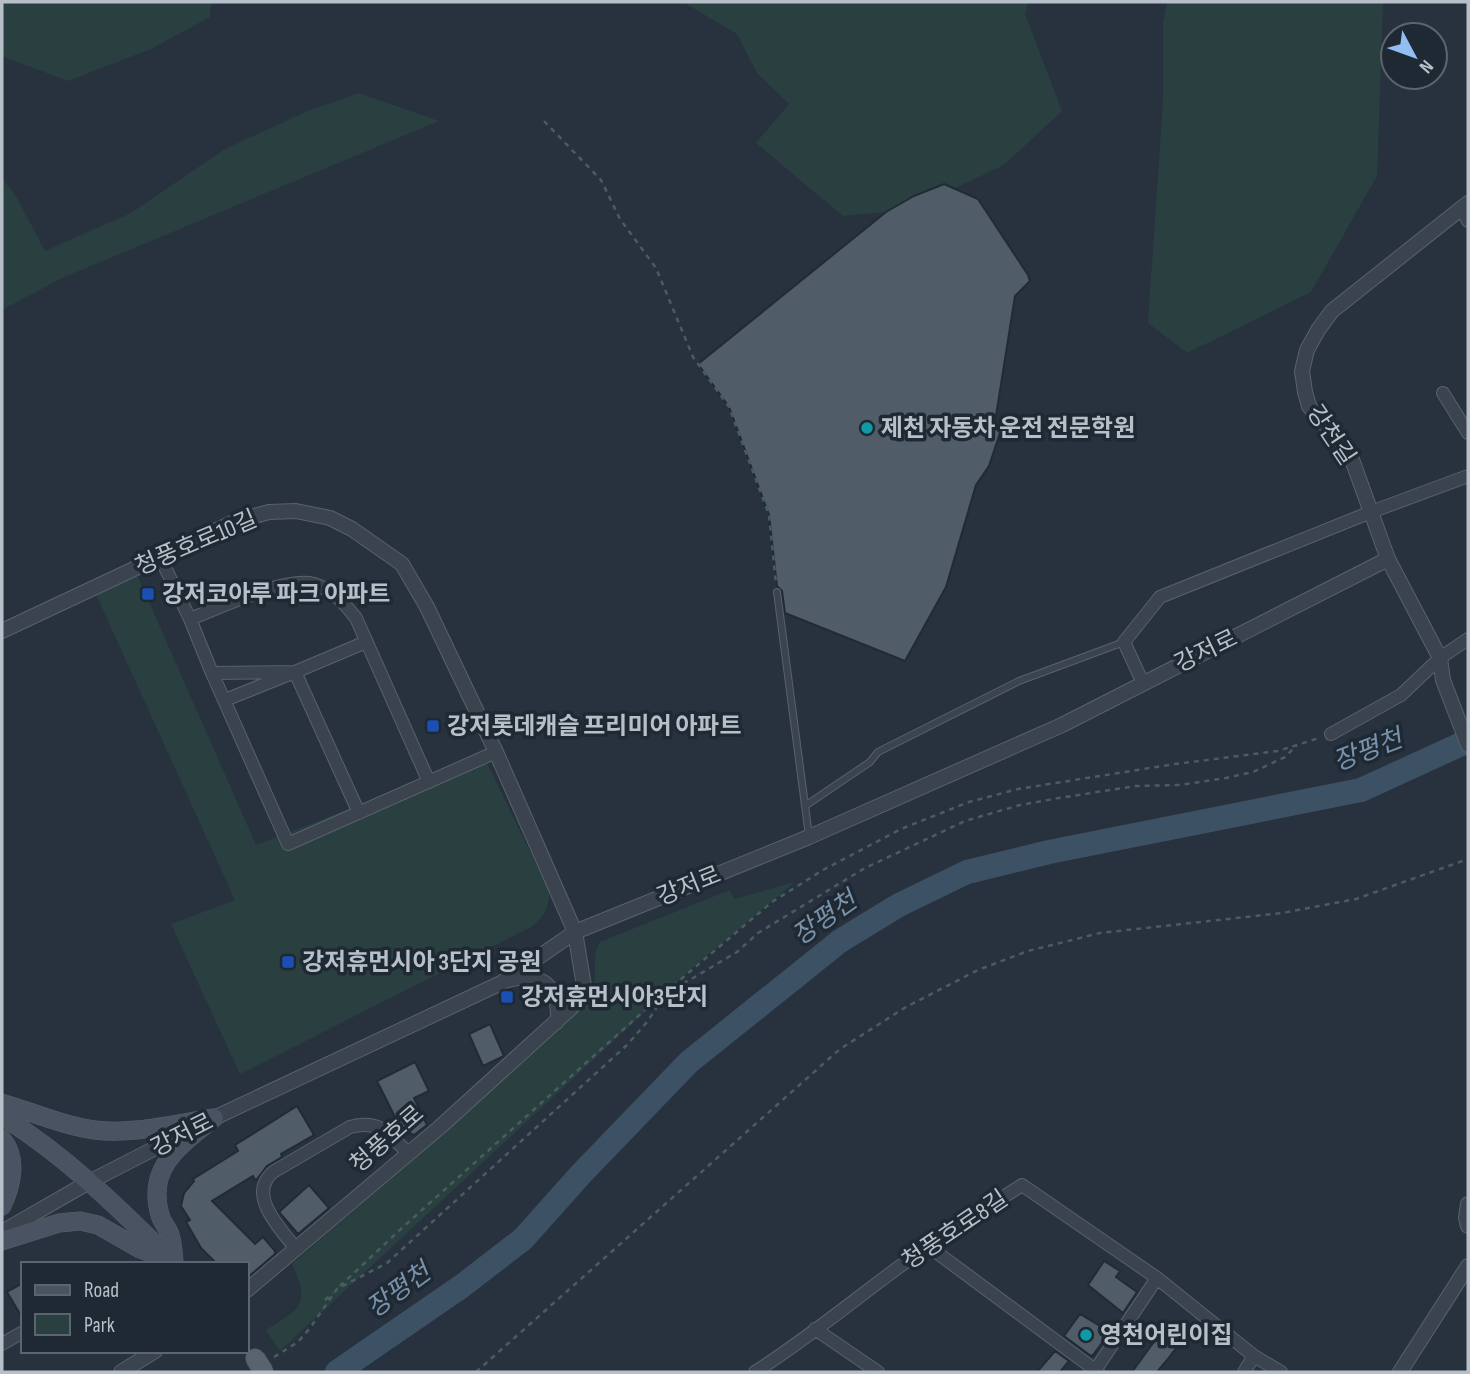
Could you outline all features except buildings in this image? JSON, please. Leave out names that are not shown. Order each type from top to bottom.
[{"type":"main road","points":[[2,1103],[70,1125],[96,1130],[120,1131],[214,1118]]},
{"type":"main road","points":[[2,1116],[120,1208],[174,1262]]},
{"type":"main road","points":[[175,1262],[170,1233],[160,1216],[159,1180],[165,1163],[174,1150],[214,1118]]},
{"type":"main road","points":[[2,1139],[12,1164],[10,1182],[2,1206]]},
{"type":"main road","points":[[2,1241],[59,1223],[79,1221],[98,1225],[140,1249],[172,1262]]},
{"type":"street","name":"강천길","points":[[1467,215],[1332,311],[1307,350],[1302,371],[1310,406],[1350,454],[1388,559],[1440,658],[1443,680],[1468,745]]},
{"type":"street","points":[[1443,393],[1468,433]]},
{"type":"street","points":[[1143,682],[1124,642],[1160,597],[1468,476]]},
{"type":"street","name":"청풍호로10길","points":[[2,631],[236,521],[269,512],[296,511],[330,518],[352,529],[402,565],[427,607],[496,752],[575,932]]},
{"type":"street","points":[[160,557],[190,619],[288,844],[496,752]]},
{"type":"street","name":"강저로","points":[[2,1232],[89,1182],[214,1118],[501,984],[575,932],[809,836],[1062,725],[1388,559]]},
{"type":"street","points":[[190,619],[284,584],[303,582],[329,591],[342,601],[356,618],[429,782]]},
{"type":"street","points":[[1331,734],[1401,695],[1440,658],[1468,639]]},
{"type":"street","points":[[225,700],[366,642]]},
{"type":"street","points":[[212,673],[295,672]]},
{"type":"street","points":[[295,672],[359,813]]},
{"type":"street","name":"청풍호로","points":[[248,1289],[556,1023],[580,996],[584,986],[575,932]]},
{"type":"street","points":[[501,984],[525,977],[536,977],[545,981],[556,998],[556,1023]]},
{"type":"street","points":[[296,1250],[273,1218],[262,1196],[264,1182],[273,1172],[350,1127],[362,1124],[376,1125],[408,1153]]},
{"type":"street","name":"청풍호로8길","points":[[755,1372],[797,1346],[815,1329],[928,1246],[1022,1185],[1157,1278],[1254,1356],[1280,1372]]},
{"type":"street","points":[[928,1246],[1096,1372],[1157,1278]]},
{"type":"street","points":[[1400,1372],[1468,1266]]},
{"type":"street","points":[[815,1329],[878,1372]]},
{"type":"street","points":[[2,1344],[21,1333]]},
{"type":"street","points":[[121,1372],[148,1353]]},
{"type":"street","points":[[1244,1372],[1254,1356]]},
{"type":"lane","points":[[777,592],[809,836]]},
{"type":"lane","points":[[805,806],[870,762],[878,752],[1019,681],[1124,642]]},
{"type":"path","points":[[544,121],[601,180],[620,219],[656,268],[693,357],[729,407],[769,515],[777,592]]},
{"type":"path","points":[[325,1300],[669,989],[772,902],[823,870],[901,829],[958,807],[1018,789],[1278,751],[1331,734]]},
{"type":"path","points":[[264,1362],[298,1342],[337,1289],[387,1264],[627,1045],[647,1022],[669,989],[737,952],[758,933],[865,868],[965,821],[1020,805],[1136,786],[1179,785],[1226,778],[1253,772],[1285,757],[1297,745]]},
{"type":"path","points":[[476,1372],[840,1049],[906,1007],[978,970],[1028,951],[1100,933],[1282,913],[1356,899],[1468,859]]},
{"type":"green space","points":[[2,2],[211,2],[210,17],[151,49],[68,81],[2,56]]},
{"type":"green space","points":[[683,2],[1028,2],[1025,14],[1062,111],[1004,165],[908,210],[843,216],[756,143],[789,104],[757,73],[737,34]]},
{"type":"green space","points":[[1167,2],[1383,2],[1382,21],[1379,21],[1377,176],[1311,292],[1187,353],[1148,323],[1163,101],[1163,23]]},
{"type":"green space","points":[[359,93],[439,121],[62,278],[2,310],[2,178],[17,198],[45,251],[131,213],[225,149],[308,111]]},
{"type":"green space","points":[[134,568],[256,845],[484,757],[549,891],[547,907],[539,920],[531,927],[240,1074],[171,924],[235,900],[93,588]]},
{"type":"green space","points":[[795,882],[691,969],[280,1351],[266,1330],[295,1311],[299,1304],[301,1289],[292,1264],[413,1160],[583,1007],[593,989],[596,950],[600,942],[730,890],[734,899]]},
{"type":"waterway","name":"장평천","points":[[337,1372],[462,1286],[523,1239],[581,1174],[689,1062],[840,941],[899,905],[967,872],[1049,852],[1361,790],[1468,741]]},
{"type":"place","name":"제천 자동차 운전 전문학원","points":[[867,428]]},
{"type":"place","name":"강저코아루 파크 아파트","points":[[148,594]]},
{"type":"place","name":"강저롯데캐슬 프리미어 아파트","points":[[433,726]]},
{"type":"place","name":"강저휴먼시아 3단지 공원","points":[[288,962]]},
{"type":"place","name":"강저휴먼시아3단지","points":[[507,997]]},
{"type":"place","name":"영천어린이집","points":[[1086,1335]]}]
